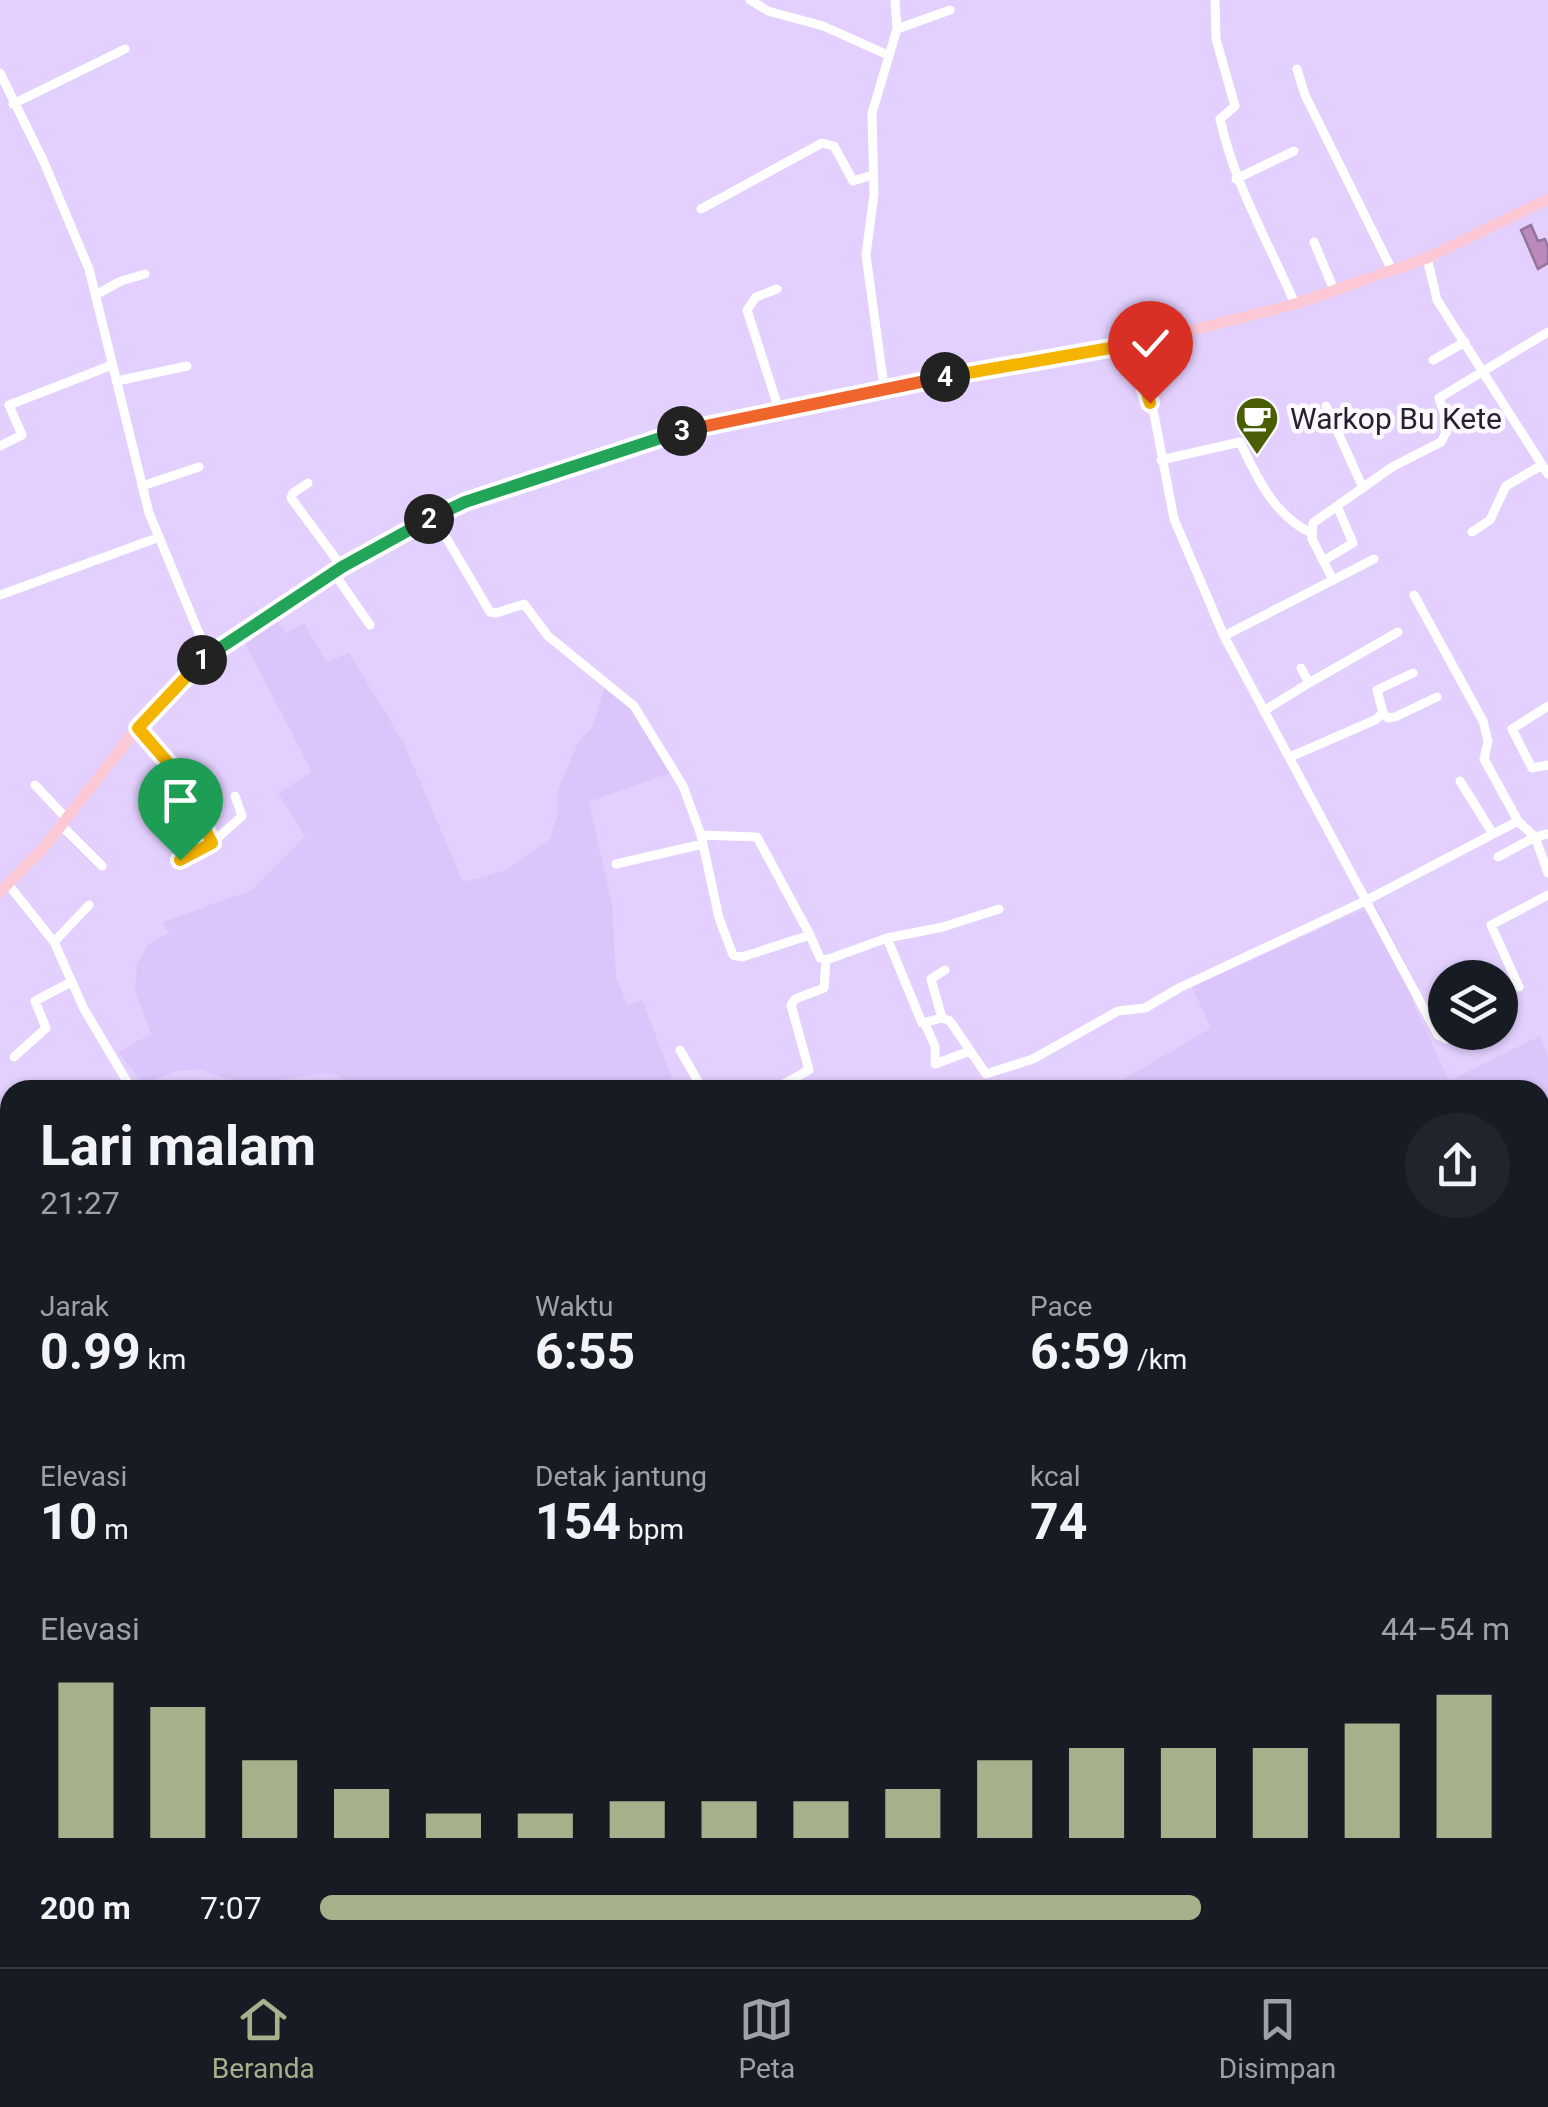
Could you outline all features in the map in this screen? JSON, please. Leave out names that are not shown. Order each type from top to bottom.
[{"type":"main road","points":[[4,888],[138,728],[208,655],[338,570],[434,516],[481,496],[682,431],[884,387],[1228,325],[1428,259],[1548,201]]},
{"type":"main road","points":[[1133,343],[1295,304],[1428,259]]},
{"type":"street","points":[[750,0],[768,12],[824,26],[888,55]]},
{"type":"street","points":[[884,387],[866,255],[872,113],[897,29],[895,0]]},
{"type":"street","points":[[1216,0],[1216,39],[1235,106],[1220,119],[1236,179],[1295,304]]},
{"type":"street","points":[[897,29],[950,10]]},
{"type":"street","points":[[14,104],[125,49]]},
{"type":"street","points":[[1297,69],[1305,95],[1392,270]]},
{"type":"street","points":[[0,73],[3,89],[44,160],[98,294],[112,365],[157,538],[208,655]]},
{"type":"street","points":[[701,209],[822,143],[834,146],[853,181],[872,175]]},
{"type":"street","points":[[1236,179],[1294,151]]},
{"type":"street","points":[[1314,242],[1334,290]]},
{"type":"street","points":[[1428,259],[1435,295],[1545,469],[1506,486],[1490,520],[1472,532]]},
{"type":"street","points":[[98,294],[145,274]]},
{"type":"street","points":[[777,288],[756,297],[748,310],[779,410]]},
{"type":"street","points":[[1311,533],[1318,518],[1443,440],[1449,428],[1438,400],[1548,332]]},
{"type":"street","points":[[1434,360],[1465,342]]},
{"type":"street","points":[[1133,343],[1154,414],[1174,519],[1224,636],[1428,1014]]},
{"type":"street","points":[[0,446],[22,435],[8,406],[112,365]]},
{"type":"street","points":[[117,380],[187,366]]},
{"type":"street","points":[[1326,406],[1363,488]]},
{"type":"street","points":[[1160,460],[1240,442],[1276,506],[1292,524],[1311,533],[1332,578]]},
{"type":"street","points":[[142,486],[199,467]]},
{"type":"street","points":[[308,483],[293,492],[291,498],[370,625]]},
{"type":"street","points":[[1323,562],[1353,543],[1337,506]]},
{"type":"street","points":[[434,516],[490,612],[495,614],[520,604],[527,606],[548,636],[634,706],[687,793],[702,839],[719,918],[735,956],[810,935]]},
{"type":"street","points":[[0,595],[157,538]]},
{"type":"street","points":[[1224,636],[1252,625],[1332,578],[1374,559]]},
{"type":"street","points":[[1414,594],[1484,721],[1488,741],[1484,759],[1518,821],[1534,838],[1548,873]]},
{"type":"street","points":[[1265,710],[1398,632]]},
{"type":"street","points":[[1301,668],[1309,684]]},
{"type":"street","points":[[1413,673],[1378,689],[1383,713],[1388,718],[1395,716],[1437,697]]},
{"type":"street","points":[[1548,706],[1512,729],[1531,768],[1548,765]]},
{"type":"street","points":[[1290,756],[1376,720],[1383,713]]},
{"type":"street","points":[[138,728],[176,772],[212,843]]},
{"type":"street","points":[[1460,781],[1493,834]]},
{"type":"street","points":[[35,785],[102,866]]},
{"type":"street","points":[[180,860],[212,843],[242,816],[235,796]]},
{"type":"street","points":[[945,970],[931,979],[942,1018],[952,1024],[984,1073],[1006,1070],[1118,1011],[1145,1008],[1178,988],[1365,902],[1518,821]]},
{"type":"street","points":[[1498,857],[1548,834]]},
{"type":"street","points":[[616,864],[702,839],[757,837],[820,958],[826,960],[887,938],[942,927],[999,909]]},
{"type":"street","points":[[4,888],[54,942],[126,1080]]},
{"type":"street","points":[[1519,987],[1491,925],[1548,895]]},
{"type":"street","points":[[54,942],[89,905]]},
{"type":"street","points":[[887,938],[934,1046],[935,1064],[970,1050]]},
{"type":"street","points":[[792,1080],[810,1070],[791,1004],[824,988],[826,960]]},
{"type":"street","points":[[14,1057],[46,1030],[35,1001],[72,982]]},
{"type":"street","points":[[925,1024],[942,1018]]},
{"type":"street","points":[[680,1050],[697,1080]]},
{"type":"shaded area","points":[[277,620],[286,633],[304,623],[326,662],[349,653],[403,742],[463,882],[505,871],[550,839],[558,813],[558,789],[579,741],[592,728],[605,686],[637,709],[675,771],[589,802],[612,905],[616,976],[627,1005],[642,1000],[673,1080],[343,1080],[338,1075],[320,1073],[282,1080],[231,1080],[197,1069],[141,1080],[118,1052],[151,1034],[135,990],[137,964],[149,944],[169,933],[163,922],[252,890],[305,836],[278,793],[312,772],[245,643]]},
{"type":"shaded area","points":[[1375,904],[1420,991],[1412,1001],[1428,1036],[1428,1050],[1435,1050],[1449,1080],[1123,1080],[1211,1028],[1192,987]]},
{"type":"shaded area","points":[[1540,1036],[1548,1057],[1548,1080],[1451,1080],[1518,1050]]},
{"type":"building","points":[[1531,225],[1538,241],[1545,239],[1548,247],[1548,263],[1538,269],[1521,230]]},
{"type":"place","name":"Warkop Bu Kete","points":[[1257,456]]},
{"type":"route","points":[[180,860],[212,843],[176,772],[138,728],[208,655],[342,567],[452,507],[682,431],[884,387],[1133,344],[1150,403]]}]
